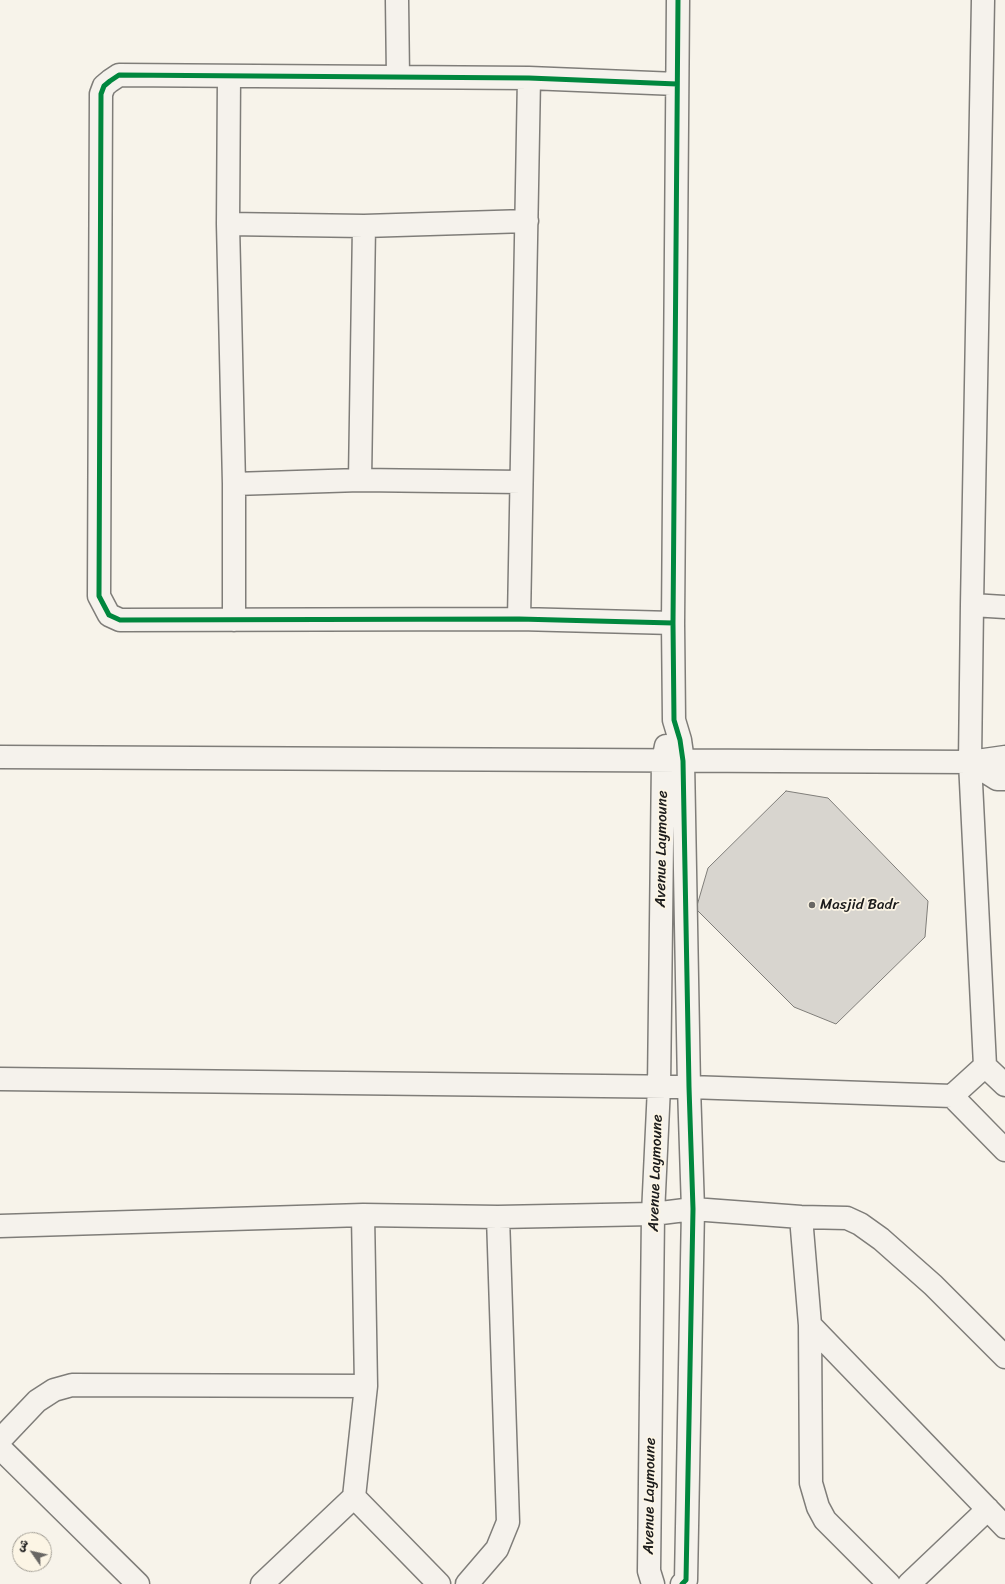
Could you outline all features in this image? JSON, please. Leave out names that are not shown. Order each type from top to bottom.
[{"type":"street","points":[[397,0],[398,77]]},
{"type":"street","points":[[678,0],[673,623],[674,720],[680,740],[673,761],[689,1088],[693,1209],[686,1583]]},
{"type":"street","points":[[983,0],[970,762],[985,1066],[1005,1085]]},
{"type":"street","points":[[673,623],[519,619],[120,620],[108,615],[99,596],[101,94],[104,86],[110,80],[120,75],[229,77],[529,78],[677,84]]},
{"type":"street","points":[[229,77],[228,224],[234,484],[234,620]]},
{"type":"street","points":[[519,619],[529,78]]},
{"type":"street","points":[[228,224],[364,226],[527,221]]},
{"type":"street","points":[[360,480],[364,226]]},
{"type":"street","points":[[234,484],[360,480],[521,482]]},
{"type":"street","points":[[972,605],[1005,607]]},
{"type":"street","points":[[0,757],[970,762],[1005,758]]},
{"type":"street","name":"Avenue Laymoune","points":[[653,1584],[649,1571],[653,1214],[673,761]]},
{"type":"street","points":[[970,762],[997,779],[1005,779]]},
{"type":"street","points":[[952,1096],[985,1066]]},
{"type":"street","points":[[0,1079],[659,1087],[952,1096],[1005,1150]]},
{"type":"street","points":[[0,1226],[363,1215],[498,1217],[653,1214],[693,1209],[801,1217],[847,1218],[860,1224],[881,1239],[933,1285],[1005,1357]]},
{"type":"street","points":[[262,1584],[354,1497],[366,1386],[363,1215]]},
{"type":"street","points":[[466,1584],[498,1548],[508,1522],[498,1217]]},
{"type":"street","points":[[801,1217],[810,1325],[811,1482],[818,1508],[825,1520],[889,1584]]},
{"type":"street","points":[[810,1325],[1005,1527]]},
{"type":"street","points":[[0,1440],[37,1401],[54,1390],[72,1385],[366,1386]]},
{"type":"street","points":[[0,1448],[138,1584]]},
{"type":"street","points":[[354,1497],[439,1584]]},
{"type":"street","points":[[909,1584],[988,1509]]},
{"type":"building","name":"Masjid Badr","points":[[786,791],[828,798],[928,901],[925,937],[836,1024],[794,1007],[696,909],[708,868]]},
{"type":"cycle path","points":[[678,0],[673,623],[674,720],[680,740],[683,761],[689,1087],[693,1209],[686,1580],[682,1584]]},
{"type":"cycle path","points":[[673,623],[519,619],[120,620],[109,615],[99,596],[101,94],[104,86],[119,75],[529,78],[677,84]]},
{"type":"place","name":"Masjid Badr","points":[[812,905]]}]
